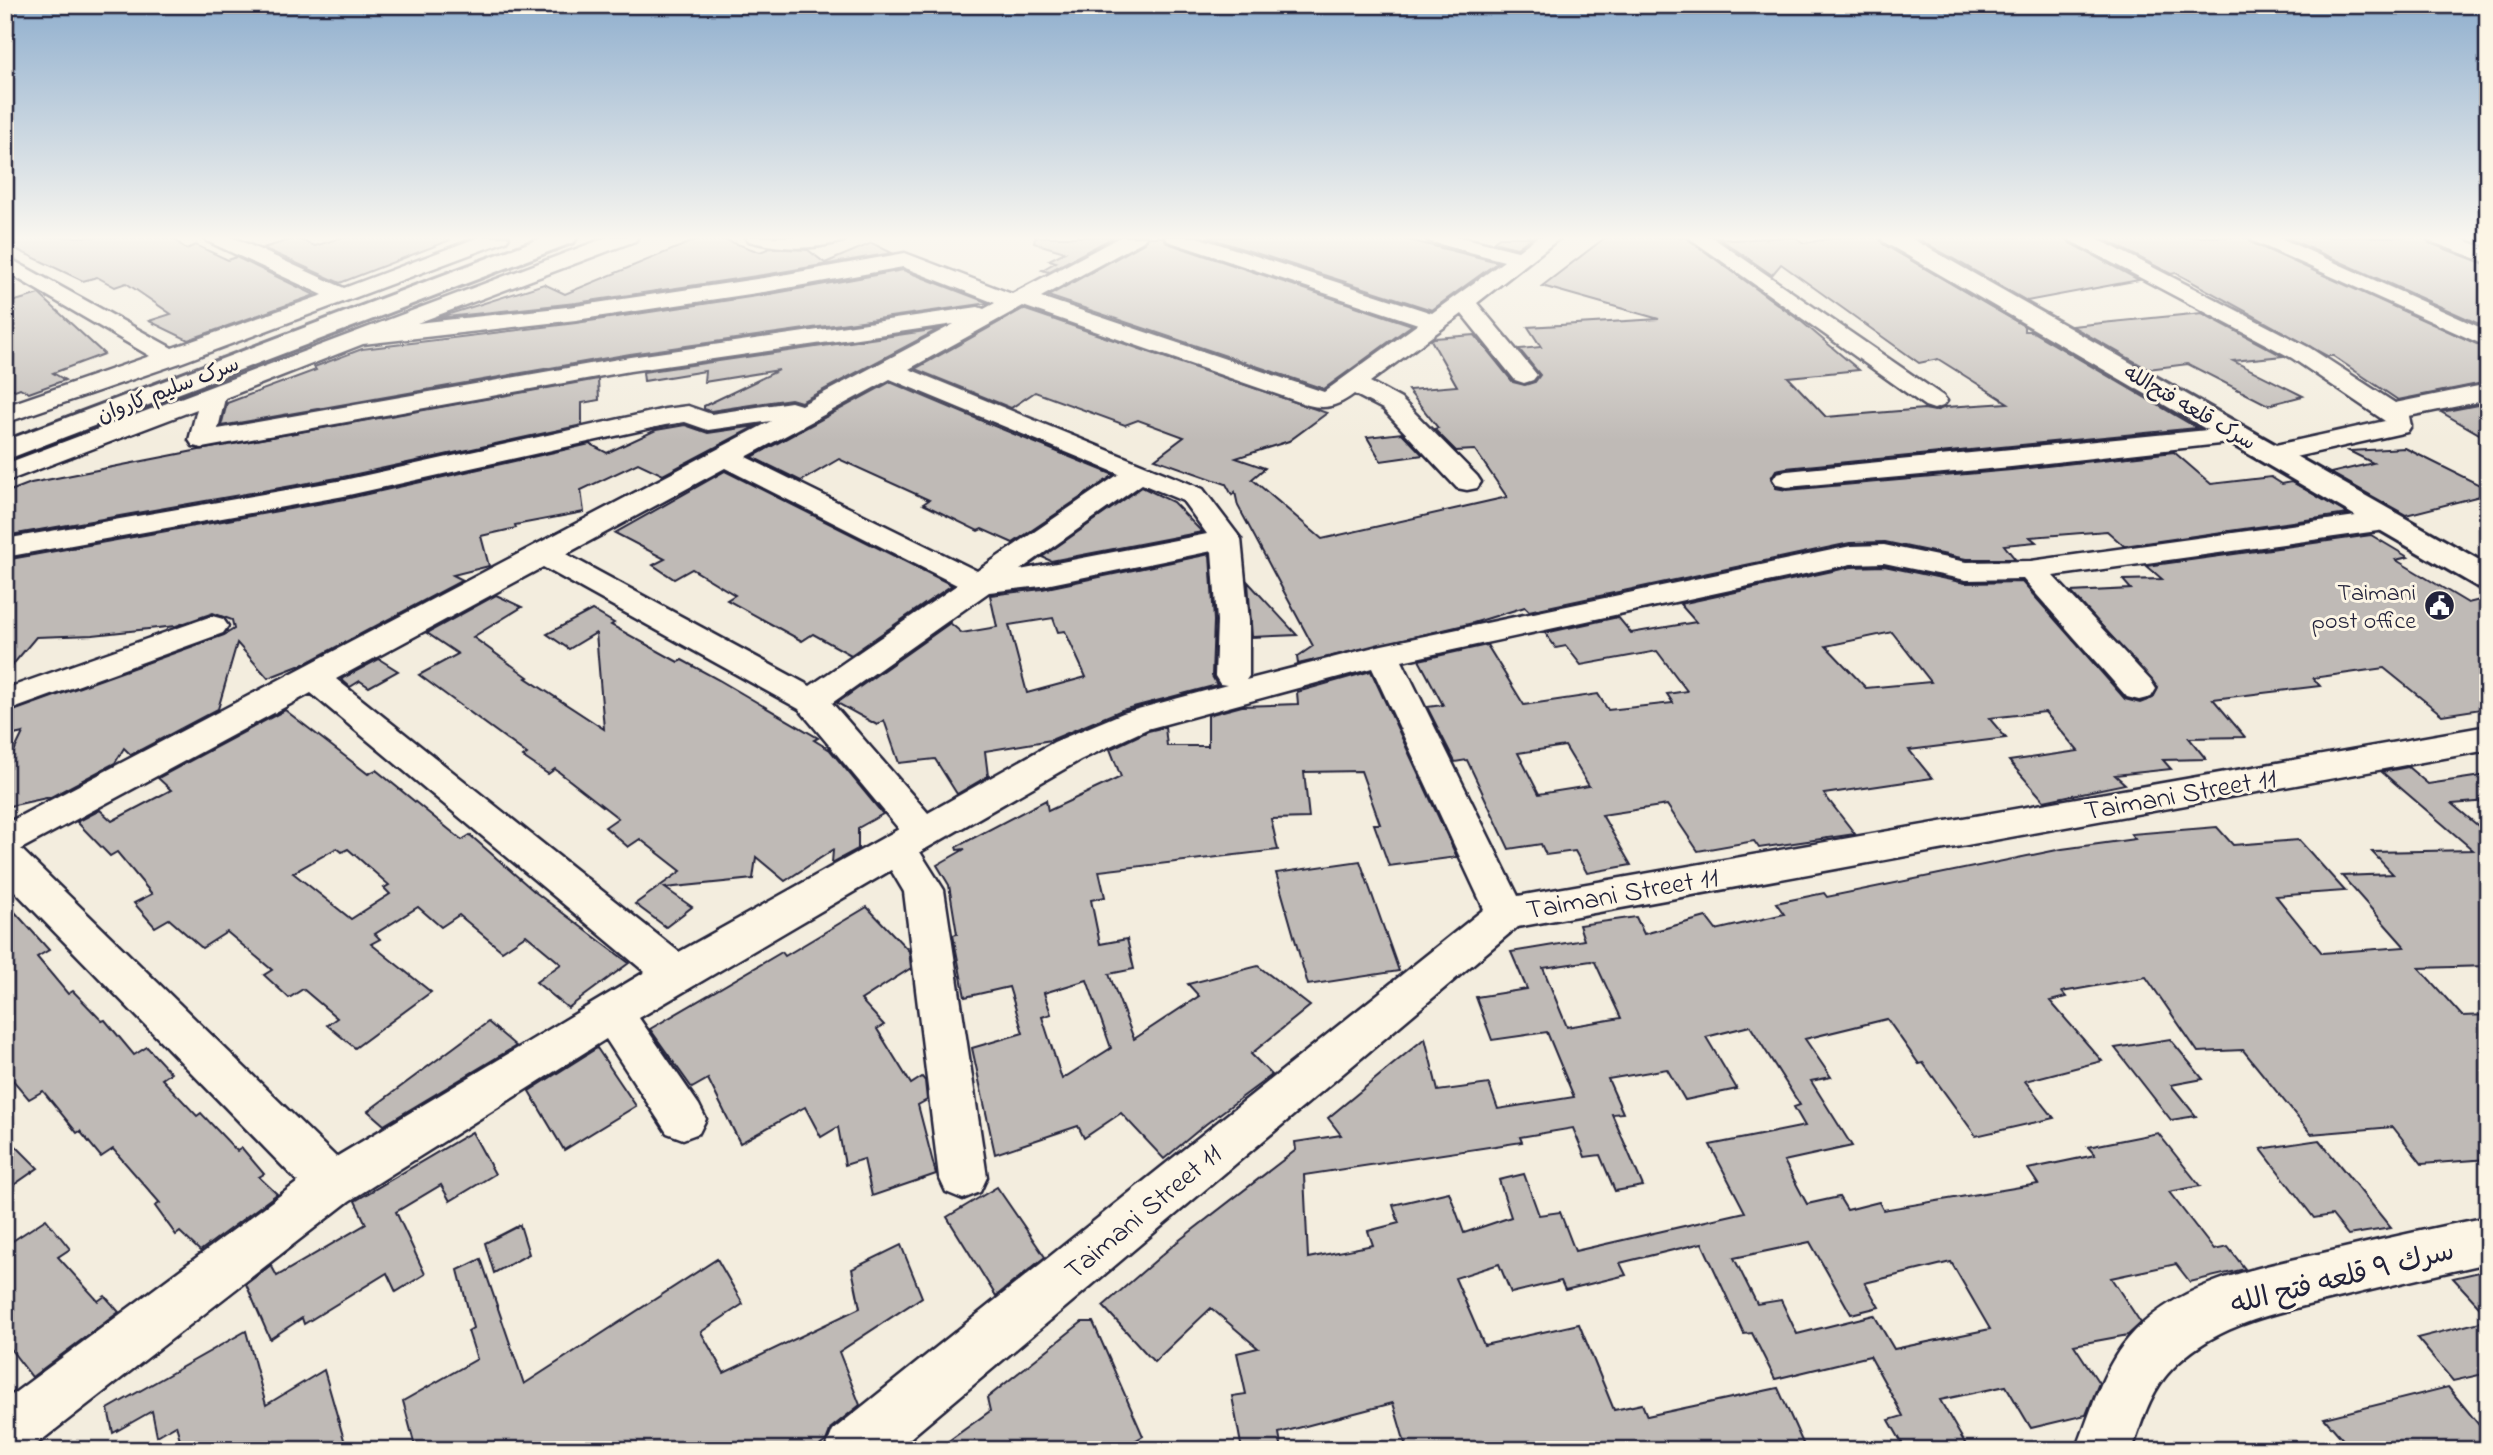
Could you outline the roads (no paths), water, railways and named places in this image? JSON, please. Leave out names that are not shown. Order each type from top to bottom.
[{"type":"main road","points":[[5,433],[366,305]]},
{"type":"main road","name":"سرک سلیم کاروان","points":[[5,451],[368,305]]},
{"type":"main road","name":"سرک قلعه فتح‌الله","points":[[2011,305],[2488,579]]},
{"type":"street","points":[[79,305],[171,358]]},
{"type":"street","points":[[5,415],[318,305]]},
{"type":"street","points":[[5,474],[445,305]]},
{"type":"street","points":[[359,337],[630,305]]},
{"type":"street","points":[[212,395],[202,440],[630,364],[1009,305],[1317,400],[1331,400],[1460,305]]},
{"type":"street","points":[[5,841],[1009,305]]},
{"type":"street","points":[[1383,305],[1435,322]]},
{"type":"street","points":[[1466,305],[1524,375]]},
{"type":"street","points":[[1796,305],[1934,401]]},
{"type":"street","points":[[2209,305],[2301,353],[2391,412],[2398,420],[2398,426],[2272,454]]},
{"type":"street","points":[[2410,305],[2488,340]]},
{"type":"street","points":[[888,369],[1193,495],[1226,539],[1233,621],[1232,676]]},
{"type":"street","points":[[1352,382],[1392,404],[1467,482]]},
{"type":"street","points":[[2391,412],[2488,392]]},
{"type":"street","points":[[5,548],[344,488],[665,417],[688,414],[708,422],[821,405]]},
{"type":"street","points":[[1787,479],[2238,435]]},
{"type":"street","points":[[724,457],[979,584],[1041,577],[1226,539]]},
{"type":"street","points":[[811,701],[1140,473]]},
{"type":"street","points":[[5,1434],[332,1185],[676,974],[1067,751],[1135,721],[1382,655],[1851,555],[1884,554],[1966,571],[2031,570],[2385,521]]},
{"type":"street","points":[[543,554],[811,701],[910,840],[924,890],[963,1177]]},
{"type":"street","points":[[2031,570],[2139,689]]},
{"type":"street","points":[[5,701],[212,626]]},
{"type":"street","points":[[1382,655],[1506,914]]},
{"type":"street","points":[[313,677],[676,974]]},
{"type":"street","name":"Taimani Street 11","points":[[853,1450],[1506,914],[2488,738]]},
{"type":"street","points":[[5,857],[332,1185]]},
{"type":"street","points":[[612,1013],[683,1119]]},
{"type":"street","name":"سرك ٩ قلعه فتح الله","points":[[2104,1450],[2132,1381],[2152,1350],[2216,1307],[2261,1292],[2488,1240]]},
{"type":"place","name":"Taimani post office","points":[[2439,606]]}]
